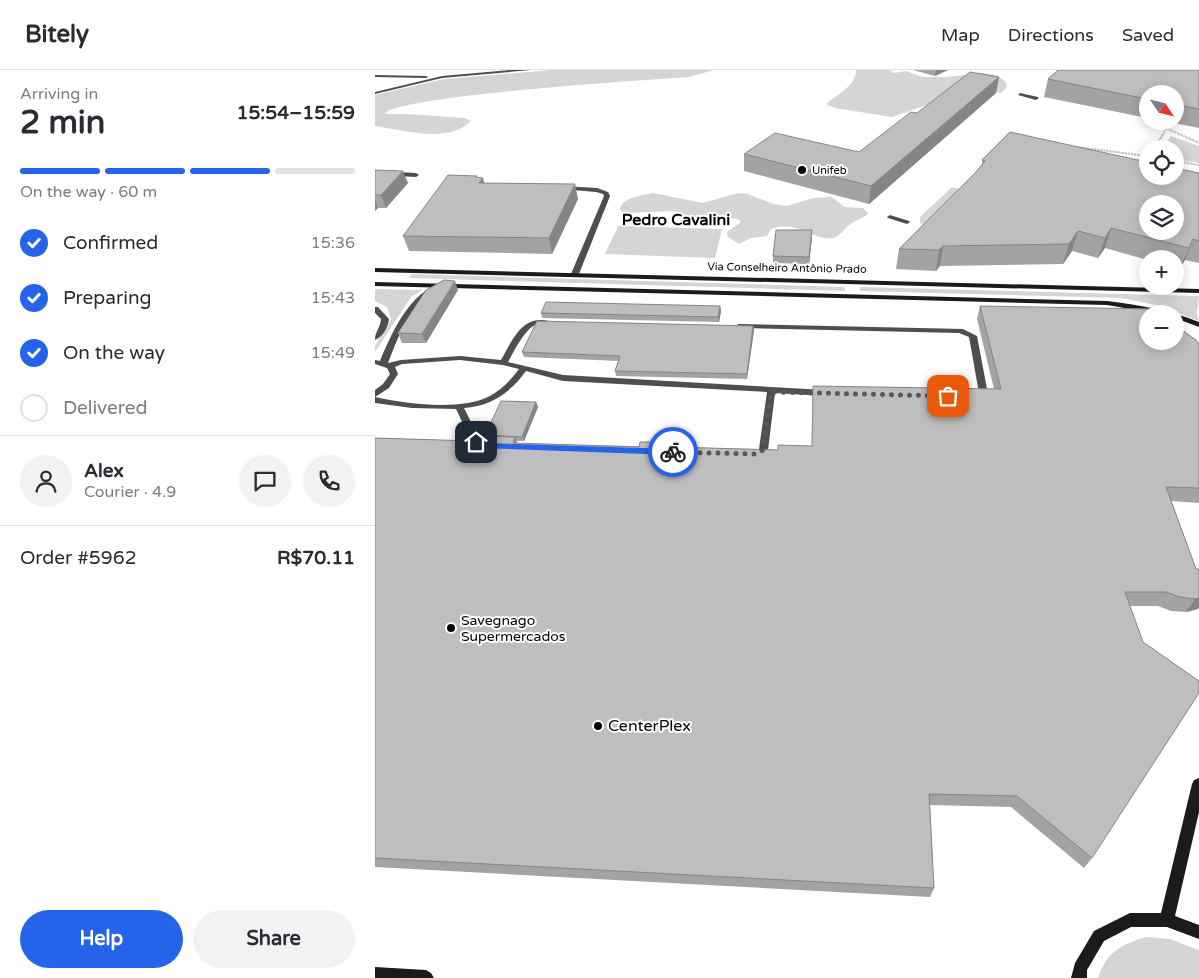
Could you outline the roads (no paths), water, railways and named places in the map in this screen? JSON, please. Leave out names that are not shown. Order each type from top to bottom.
[{"type":"main road","name":"Via Conselheiro Antônio Prado","points":[[375,270],[1199,292]]},
{"type":"main road","name":"Via Conselheiro Antônio Prado","points":[[375,284],[1107,303],[1139,307]]},
{"type":"main road","points":[[1184,319],[1199,325]]},
{"type":"main road","points":[[1167,920],[1199,784]]},
{"type":"main road","points":[[1079,978],[1080,968],[1099,936],[1130,920],[1167,920],[1199,932]]},
{"type":"main road","points":[[375,975],[426,978]]},
{"type":"street","points":[[375,76],[442,77],[529,70]]},
{"type":"street","points":[[375,93],[442,77]]},
{"type":"street","points":[[1020,94],[1036,98]]},
{"type":"street","points":[[375,173],[416,175]]},
{"type":"street","points":[[554,188],[597,190],[607,196],[575,274]]},
{"type":"street","points":[[890,217],[907,222]]},
{"type":"street","points":[[383,364],[392,341],[417,302],[427,293],[444,286]]},
{"type":"street","points":[[375,309],[385,319],[384,326],[375,338]]},
{"type":"street","points":[[503,363],[525,328],[536,322],[554,323]]},
{"type":"street","points":[[737,326],[960,331],[968,333],[973,336],[984,394],[981,396],[971,396]]},
{"type":"street","points":[[383,364],[460,358],[503,363],[563,378],[708,386],[771,392],[837,394]]},
{"type":"street","points":[[375,394],[391,380],[393,374],[383,364]]},
{"type":"street","points":[[375,400],[397,404],[459,408],[491,399],[503,392],[519,376],[524,368]]},
{"type":"street","points":[[745,454],[755,454],[763,450],[771,392]]},
{"type":"street","points":[[459,408],[476,442],[481,445],[500,446]]},
{"type":"place","name":"Unifeb","points":[[802,170]]},
{"type":"place","name":"Savegnago Supermercados","points":[[451,628]]},
{"type":"place","name":"CenterPlex","points":[[598,726]]},
{"type":"district","name":"Pedro Cavalini","points":[[676,220]]}]
